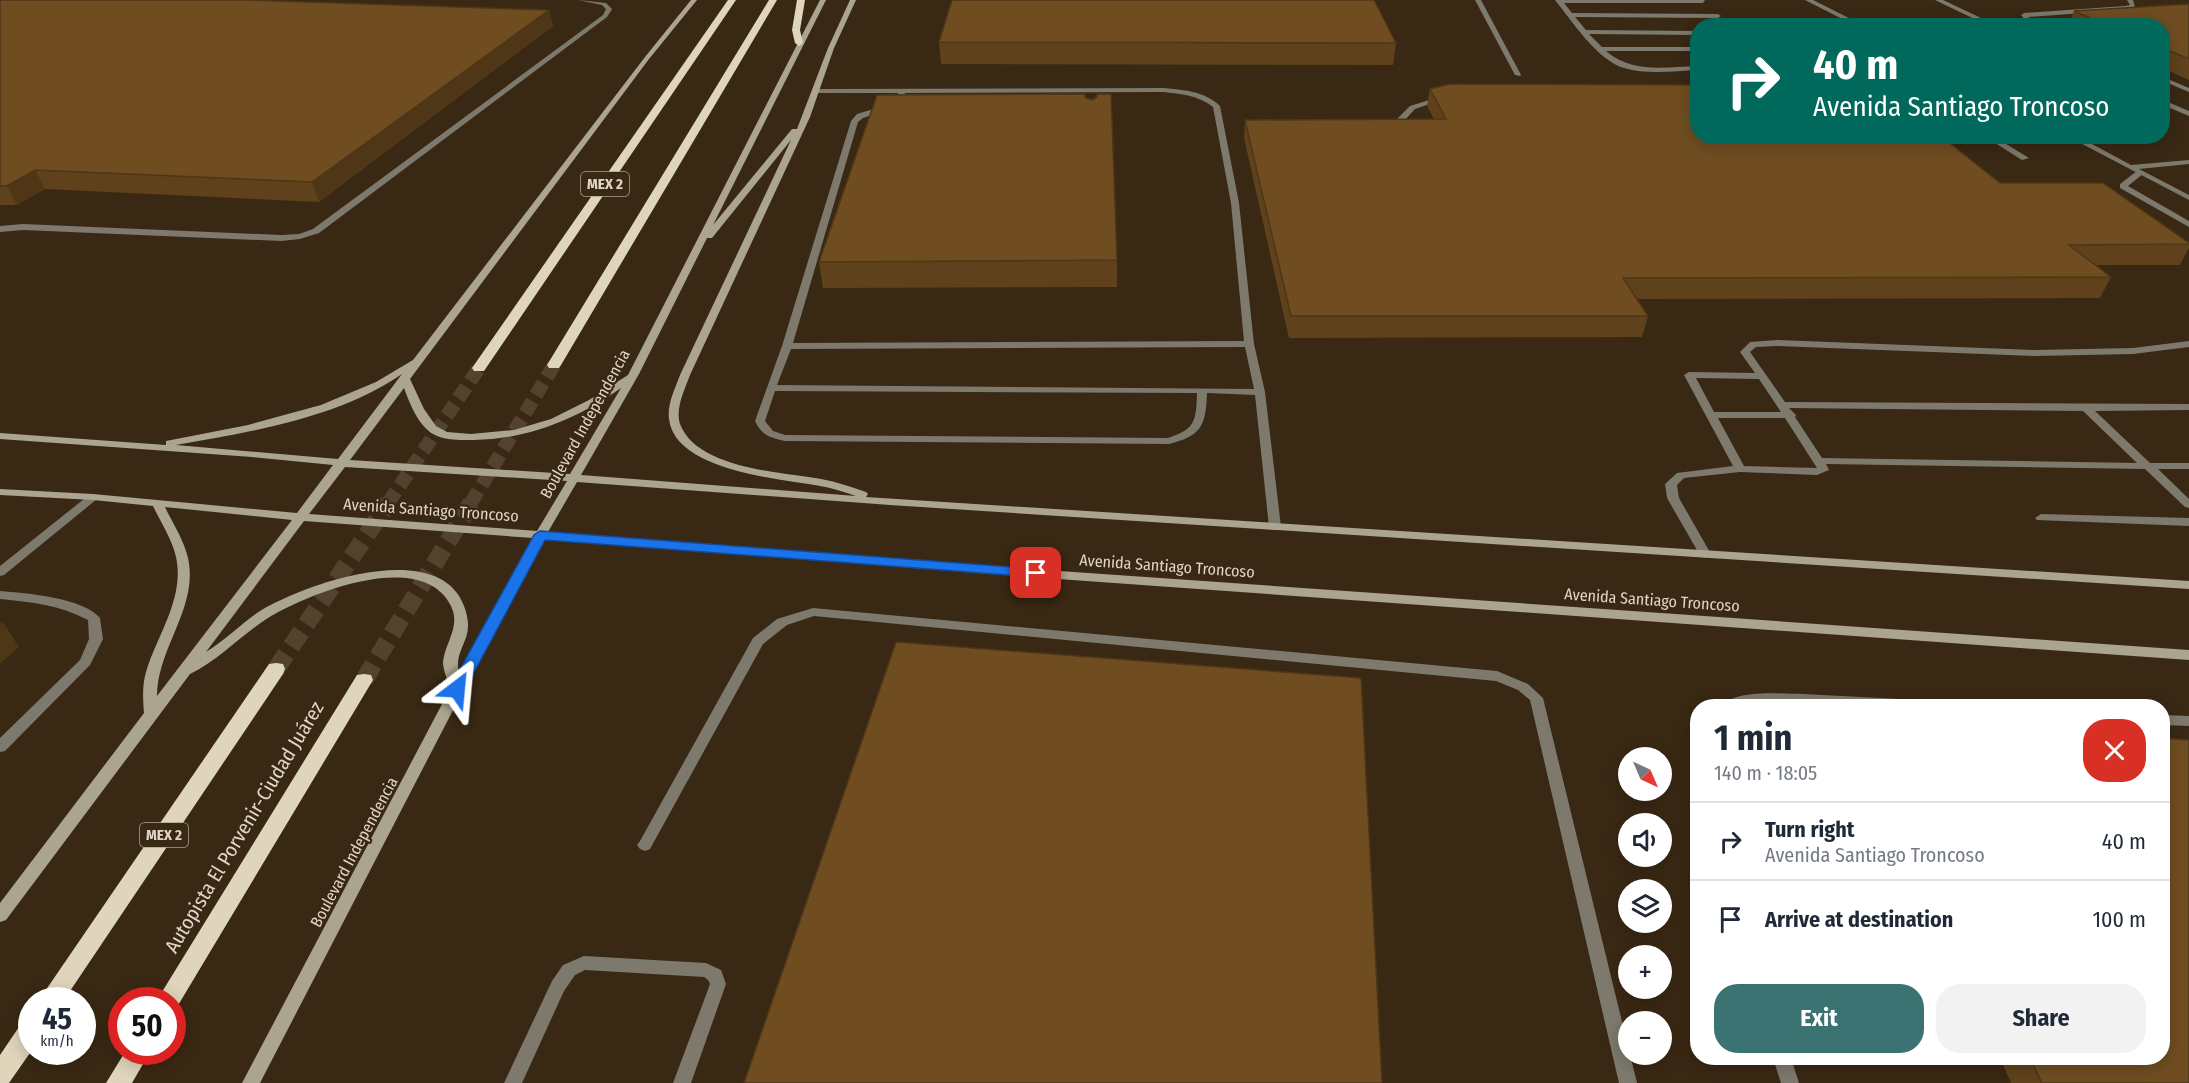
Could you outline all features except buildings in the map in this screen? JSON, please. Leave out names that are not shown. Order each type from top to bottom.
[{"type":"highway","name":"MEX 2","points":[[479,368],[732,0]]},
{"type":"highway","name":"MEX 2","points":[[554,365],[773,0]]},
{"type":"highway","points":[[799,43],[796,30],[801,0]]},
{"type":"highway","name":"MEX 2","points":[[60,987],[276,669]]},
{"type":"highway","name":"Autopista El Porvenir-Ciudad Juárez","points":[[177,987],[364,680]]},
{"type":"highway","points":[[0,1075],[18,1049]]},
{"type":"highway","points":[[118,1083],[130,1065]]},
{"type":"main road","name":"MEX 2","points":[[0,915],[179,675],[302,517],[647,58],[694,0]]},
{"type":"main road","name":"Boulevard Independencia","points":[[251,1083],[540,535],[634,374],[799,43],[823,0]]},
{"type":"main road","points":[[853,0],[831,48],[806,117],[685,375],[674,408],[675,424],[682,439],[718,461],[752,472],[824,483],[890,502]]},
{"type":"main road","points":[[694,253],[806,117]]},
{"type":"main road","points":[[152,446],[237,431],[314,410],[376,386],[420,360]]},
{"type":"main road","points":[[405,379],[421,412],[440,433],[457,437],[489,438],[522,433],[549,425],[584,408],[634,374]]},
{"type":"main road","points":[[0,436],[890,502],[2189,585]]},
{"type":"main road","name":"Avenida Santiago Troncoso","points":[[0,492],[93,497],[302,517],[1001,571],[2189,655]]},
{"type":"main road","points":[[151,713],[152,674],[182,595],[183,564],[177,541],[165,522],[159,504]]},
{"type":"main road","points":[[179,675],[225,646],[262,616],[305,593],[366,576],[400,574],[429,578],[444,588],[457,605],[462,625],[450,663],[457,689]]},
{"type":"street","points":[[0,229],[23,227],[281,238],[316,231],[605,16],[609,9],[604,4],[581,0]]},
{"type":"street","points":[[1478,0],[1518,75]]},
{"type":"street","points":[[1559,1],[1703,0],[1720,18],[1571,15]]},
{"type":"street","points":[[1808,0],[1845,18]]},
{"type":"street","points":[[1938,0],[1977,18]]},
{"type":"street","points":[[2026,18],[2024,15],[2128,8],[2133,4],[2130,0]]},
{"type":"street","points":[[1559,1],[1600,49],[1613,60],[1629,67],[1690,68]]},
{"type":"street","points":[[1587,32],[1690,33]]},
{"type":"street","points":[[1600,49],[1690,49]]},
{"type":"street","points":[[2170,82],[2189,90]]},
{"type":"street","points":[[817,91],[1184,92],[1209,99],[1216,106],[1235,203],[1249,344],[1260,392],[1275,527]]},
{"type":"street","points":[[902,91],[899,100],[893,105],[870,112],[855,121],[787,346],[760,421],[768,433],[785,438],[1169,441],[1193,432],[1200,423],[1202,390]]},
{"type":"street","points":[[1088,91],[1089,100]]},
{"type":"street","points":[[1401,120],[1405,110],[1422,102],[1447,97]]},
{"type":"street","points":[[2170,105],[2189,114]]},
{"type":"street","points":[[2001,144],[2025,158]]},
{"type":"street","points":[[2085,144],[2189,198]]},
{"type":"street","points":[[2130,167],[2189,162]]},
{"type":"street","points":[[2140,173],[2123,186],[2189,224]]},
{"type":"street","points":[[787,346],[1249,344]]},
{"type":"street","points":[[1705,554],[1673,498],[1671,484],[1681,475],[1740,469],[1816,472],[1823,470],[1791,415],[1745,352],[1753,344],[2035,353],[2133,351],[2189,344]]},
{"type":"street","points":[[1740,469],[1713,415],[1689,375],[1762,376]]},
{"type":"street","points":[[771,388],[1260,392]]},
{"type":"street","points":[[1782,405],[2189,407]]},
{"type":"street","points":[[2086,408],[2189,505]]},
{"type":"street","points":[[1713,415],[1791,415]]},
{"type":"street","points":[[1819,461],[2189,466]]},
{"type":"street","points":[[0,572],[93,497]]},
{"type":"street","points":[[2041,518],[2189,522]]},
{"type":"street","points":[[0,595],[47,599],[76,608],[94,618],[96,639],[85,663],[0,747]]},
{"type":"street","points":[[645,845],[758,641],[782,622],[813,612],[1497,676],[1523,687],[1536,698],[1628,1083]]},
{"type":"street","points":[[2170,720],[2189,721]]},
{"type":"street","points":[[513,1083],[558,986],[569,970],[584,963],[706,970],[715,975],[718,984],[715,996],[682,1083]]},
{"type":"street","points":[[1784,1065],[1790,1083]]},
{"type":"tunnel","points":[[471,503],[554,365]]},
{"type":"tunnel","points":[[388,503],[479,368]]},
{"type":"tunnel","points":[[276,669],[389,502]]},
{"type":"tunnel","points":[[364,680],[472,502]]},
{"type":"route","points":[[457,689],[540,535],[1036,573]]}]
